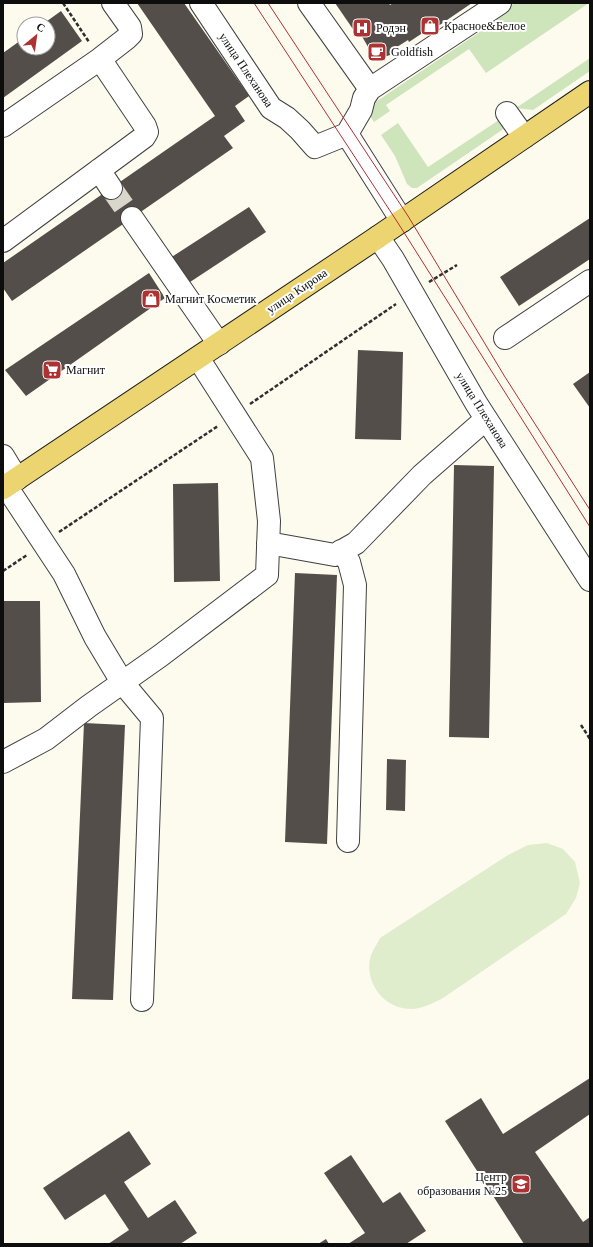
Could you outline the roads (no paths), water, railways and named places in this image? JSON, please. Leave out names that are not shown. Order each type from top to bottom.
[{"type":"main road","name":"улица Кирова","points":[[9,484],[378,237],[590,92]]},
{"type":"street","points":[[3,126],[128,38],[131,34],[130,27],[113,3]]},
{"type":"street","name":"улица Плеханова","points":[[201,3],[271,108],[288,118],[315,147],[347,134]]},
{"type":"street","points":[[310,3],[370,89]]},
{"type":"street","points":[[402,220],[347,134],[361,110],[364,98],[370,89],[500,3]]},
{"type":"street","points":[[3,241],[144,137],[147,132],[145,126],[100,59]]},
{"type":"street","points":[[507,114],[524,137]]},
{"type":"street","points":[[99,170],[111,188]]},
{"type":"street","points":[[132,218],[218,344]]},
{"type":"street","name":"улица Плеханова","points":[[378,237],[393,259],[476,403],[590,580]]},
{"type":"street","points":[[505,338],[588,287]]},
{"type":"street","points":[[3,762],[46,739],[267,575],[269,521],[262,458],[198,358]]},
{"type":"street","points":[[268,543],[335,555],[356,543],[422,475],[486,419]]},
{"type":"street","points":[[3,456],[9,484],[64,574],[94,637],[122,682],[152,718],[142,1000]]},
{"type":"street","points":[[341,551],[349,562],[355,585],[348,841]]},
{"type":"tunnel","points":[[111,188],[132,218]]},
{"type":"tram line","points":[[254,3],[398,223],[590,527]]},
{"type":"tram line","points":[[268,3],[408,216],[505,377],[590,510]]},
{"type":"place","name":"Красное&Белое","points":[[430,26]]},
{"type":"place","name":"Родэн","points":[[362,28]]},
{"type":"place","name":"Goldfish","points":[[377,52]]},
{"type":"place","name":"Магнит Косметик","points":[[151,299]]},
{"type":"place","name":"Магнит","points":[[52,370]]},
{"type":"place","name":"Центр образования №25","points":[[521,1184]]}]
